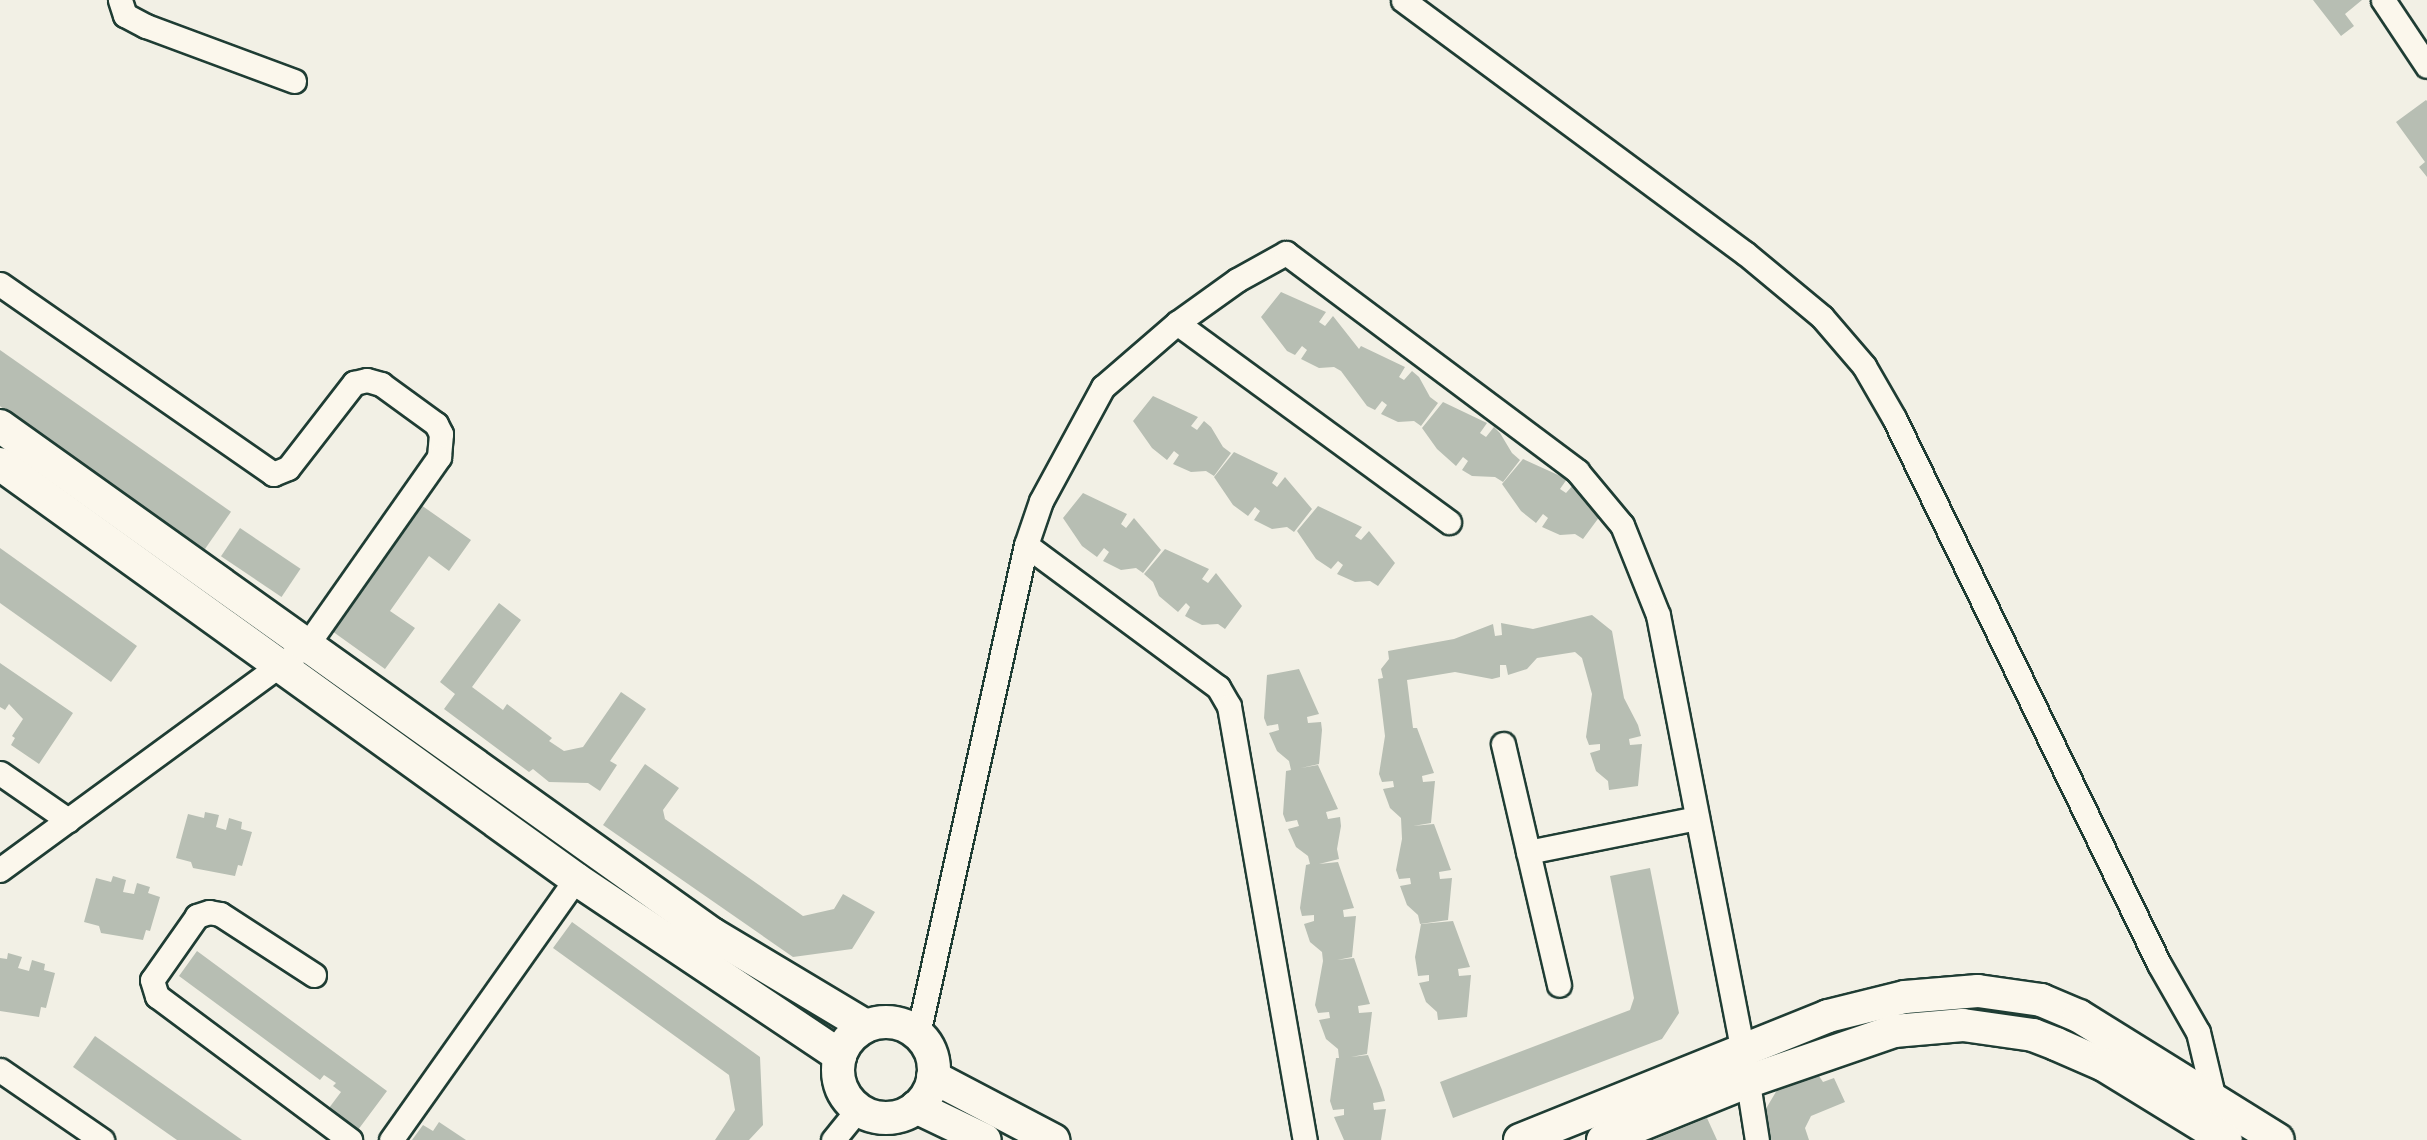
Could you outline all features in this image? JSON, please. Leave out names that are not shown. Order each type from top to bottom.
[{"type":"main road","points":[[0,426],[712,934],[866,1026]]},
{"type":"main road","points":[[0,464],[576,879],[840,1056]]},
{"type":"main road","points":[[1520,1140],[1828,1016],[1905,998],[1978,990],[2041,1000],[2079,1016],[2215,1122]]},
{"type":"main road","points":[[893,1022],[918,1034],[931,1054],[933,1077],[930,1088],[916,1107],[894,1117],[881,1118],[858,1109],[843,1091],[839,1079],[840,1056],[855,1034],[866,1026],[893,1022]]},
{"type":"main road","points":[[1603,1140],[1746,1082],[1894,1031],[1963,1025],[2033,1035],[2104,1065],[2215,1122],[2278,1140]]},
{"type":"main road","points":[[933,1077],[1054,1140]]},
{"type":"main road","points":[[916,1107],[985,1140]]},
{"type":"street","points":[[120,0],[125,15],[146,26],[294,81]]},
{"type":"street","points":[[1403,0],[1745,253],[1822,317],[1864,366],[1894,418],[2159,964],[2199,1032],[2215,1122]]},
{"type":"street","points":[[2383,0],[2427,66]]},
{"type":"street","points":[[918,1034],[1026,545],[1041,501],[1103,387],[1177,323],[1237,280],[1286,253],[1577,471],[1622,525],[1658,615],[1743,1051],[1757,1140]]},
{"type":"street","points":[[0,284],[273,474],[288,468],[354,383],[367,380],[381,384],[436,424],[441,434],[439,457],[307,645],[0,870]]},
{"type":"street","points":[[1177,323],[1450,522]]},
{"type":"street","points":[[1026,545],[1219,687],[1229,706],[1306,1140]]},
{"type":"street","points":[[1503,744],[1559,985]]},
{"type":"street","points":[[0,773],[68,820]]},
{"type":"street","points":[[1528,852],[1696,818]]},
{"type":"street","points":[[391,1140],[576,879]]},
{"type":"street","points":[[314,975],[220,914],[209,912],[197,916],[152,980],[157,996],[350,1140]]},
{"type":"street","points":[[0,1070],[102,1140]]},
{"type":"street","points":[[833,1140],[858,1109]]},
{"type":"building","points":[[2313,0],[2362,0],[2345,14],[2354,26],[2341,36]]},
{"type":"building","points":[[2426,100],[2427,177],[2419,167],[2425,162],[2396,122]]},
{"type":"building","points":[[1281,292],[1326,312],[1319,322],[1325,326],[1333,316],[1359,349],[1361,346],[1405,367],[1399,377],[1404,380],[1412,371],[1419,377],[1430,397],[1438,403],[1421,426],[1414,421],[1398,422],[1381,414],[1387,405],[1382,401],[1375,410],[1367,406],[1341,371],[1334,367],[1319,368],[1301,359],[1307,350],[1302,346],[1295,355],[1287,351],[1261,317]]},
{"type":"building","points":[[0,350],[231,512],[205,549],[0,406]]},
{"type":"building","points":[[1153,396],[1198,417],[1191,426],[1197,430],[1204,421],[1211,427],[1223,447],[1231,453],[1214,476],[1206,471],[1191,472],[1173,464],[1179,455],[1174,451],[1167,460],[1152,448],[1133,421]]},
{"type":"building","points":[[1443,402],[1487,423],[1480,433],[1486,437],[1494,427],[1500,433],[1512,453],[1520,460],[1503,482],[1495,477],[1472,476],[1462,470],[1468,461],[1463,457],[1456,466],[1437,449],[1422,428]]},
{"type":"building","points":[[1234,452],[1278,473],[1272,483],[1277,487],[1285,477],[1312,509],[1294,532],[1287,527],[1272,529],[1254,520],[1260,511],[1255,507],[1248,516],[1233,505],[1214,477]]},
{"type":"building","points":[[1523,459],[1567,479],[1560,489],[1566,493],[1574,484],[1600,516],[1583,539],[1575,534],[1560,535],[1542,527],[1548,518],[1543,514],[1536,523],[1521,511],[1502,484]]},
{"type":"building","points":[[1083,493],[1127,514],[1121,524],[1126,528],[1134,518],[1161,550],[1143,573],[1136,568],[1121,570],[1103,561],[1109,552],[1104,548],[1097,557],[1082,546],[1063,518]]},
{"type":"building","points":[[421,505],[471,540],[449,571],[429,556],[390,611],[415,628],[385,669],[332,631]]},
{"type":"building","points":[[1318,506],[1362,527],[1355,536],[1361,540],[1369,531],[1395,563],[1378,586],[1370,581],[1355,582],[1337,574],[1343,565],[1338,561],[1331,569],[1316,559],[1297,531]]},
{"type":"building","points":[[240,528],[301,569],[282,597],[221,556]]},
{"type":"building","points":[[0,548],[137,646],[111,682],[0,603]]},
{"type":"building","points":[[1165,549],[1209,569],[1202,579],[1208,583],[1216,573],[1242,606],[1225,629],[1218,624],[1202,625],[1185,616],[1190,607],[1186,603],[1178,612],[1159,596],[1153,582],[1144,574]]},
{"type":"building","points":[[499,603],[521,620],[472,687],[503,710],[507,704],[552,738],[549,741],[564,751],[583,747],[621,692],[646,709],[610,761],[617,765],[600,791],[588,783],[549,782],[533,769],[529,772],[444,709],[455,694],[440,682]]},
{"type":"building","points":[[1592,615],[1612,631],[1624,698],[1641,736],[1629,739],[1630,745],[1642,744],[1638,786],[1609,790],[1608,781],[1596,771],[1590,753],[1600,750],[1600,744],[1589,745],[1586,737],[1592,694],[1582,658],[1575,652],[1537,658],[1527,669],[1508,675],[1506,665],[1500,665],[1500,677],[1492,679],[1455,672],[1407,680],[1413,728],[1417,728],[1434,773],[1422,776],[1423,782],[1435,781],[1431,823],[1413,826],[1434,824],[1451,870],[1439,872],[1440,879],[1452,878],[1448,920],[1420,924],[1418,915],[1407,905],[1400,886],[1411,884],[1410,878],[1399,879],[1396,870],[1402,839],[1401,818],[1390,808],[1383,789],[1394,787],[1393,781],[1382,782],[1379,774],[1385,736],[1378,679],[1383,678],[1381,669],[1389,659],[1388,651],[1454,639],[1493,624],[1495,636],[1502,635],[1501,623],[1533,629]]},
{"type":"building","points":[[0,663],[73,713],[39,764],[11,745],[15,738],[12,736],[23,719],[9,704],[5,710],[0,707]]},
{"type":"building","points":[[1299,669],[1319,714],[1307,717],[1308,723],[1321,722],[1322,730],[1319,764],[1301,768],[1318,765],[1338,809],[1326,812],[1328,819],[1340,817],[1341,826],[1337,849],[1339,859],[1319,864],[1338,862],[1354,908],[1343,910],[1344,917],[1356,916],[1352,957],[1337,960],[1354,958],[1370,1004],[1358,1006],[1359,1013],[1372,1012],[1367,1054],[1351,1057],[1368,1055],[1382,1090],[1385,1101],[1373,1103],[1374,1110],[1386,1109],[1381,1140],[1344,1140],[1334,1117],[1344,1115],[1344,1109],[1333,1110],[1330,1101],[1336,1058],[1339,1058],[1338,1049],[1326,1039],[1319,1020],[1330,1018],[1329,1012],[1318,1013],[1315,1005],[1323,961],[1322,952],[1310,942],[1304,924],[1314,921],[1314,915],[1302,916],[1300,908],[1306,865],[1310,864],[1308,856],[1296,847],[1288,829],[1299,826],[1297,820],[1286,822],[1283,814],[1286,771],[1291,770],[1289,761],[1277,751],[1269,733],[1279,730],[1278,724],[1267,726],[1264,718],[1267,675]]},
{"type":"building","points":[[645,764],[679,788],[663,810],[665,819],[803,916],[834,909],[843,894],[875,912],[852,949],[793,957],[603,825]]},
{"type":"building","points":[[205,812],[219,815],[216,827],[226,830],[229,818],[242,822],[241,829],[252,832],[242,866],[238,865],[235,876],[193,868],[191,862],[176,858],[188,814],[204,818]]},
{"type":"building","points":[[1650,868],[1679,1013],[1662,1039],[1453,1118],[1440,1082],[1630,1010],[1634,998],[1610,876]]},
{"type":"building","points":[[113,876],[126,880],[123,892],[134,894],[137,883],[150,887],[148,893],[160,897],[150,931],[146,930],[143,940],[101,933],[99,926],[84,922],[96,878],[111,882]]},
{"type":"building","points":[[1453,921],[1470,967],[1458,969],[1459,976],[1471,975],[1467,1017],[1438,1020],[1437,1012],[1426,1002],[1419,983],[1429,981],[1429,975],[1418,976],[1415,957],[1421,924]]},
{"type":"building","points":[[572,922],[760,1057],[763,1125],[749,1140],[715,1140],[735,1110],[729,1075],[553,948]]},
{"type":"building","points":[[197,951],[387,1091],[352,1138],[326,1119],[333,1110],[329,1108],[341,1092],[333,1086],[336,1083],[324,1075],[320,1080],[179,976]]},
{"type":"building","points":[[8,953],[22,957],[18,968],[29,971],[32,960],[45,964],[44,970],[55,973],[46,1008],[41,1007],[39,1017],[0,1011],[0,958],[7,959]]},
{"type":"building","points":[[95,1036],[242,1140],[177,1140],[73,1067]]},
{"type":"building","points":[[1815,1070],[1823,1082],[1834,1078],[1845,1102],[1811,1116],[1805,1128],[1809,1140],[1771,1140],[1764,1112],[1780,1085]]},
{"type":"building","points":[[1707,1118],[1717,1140],[1653,1140]]},
{"type":"building","points":[[439,1122],[466,1140],[412,1140],[423,1125],[433,1131]]}]
